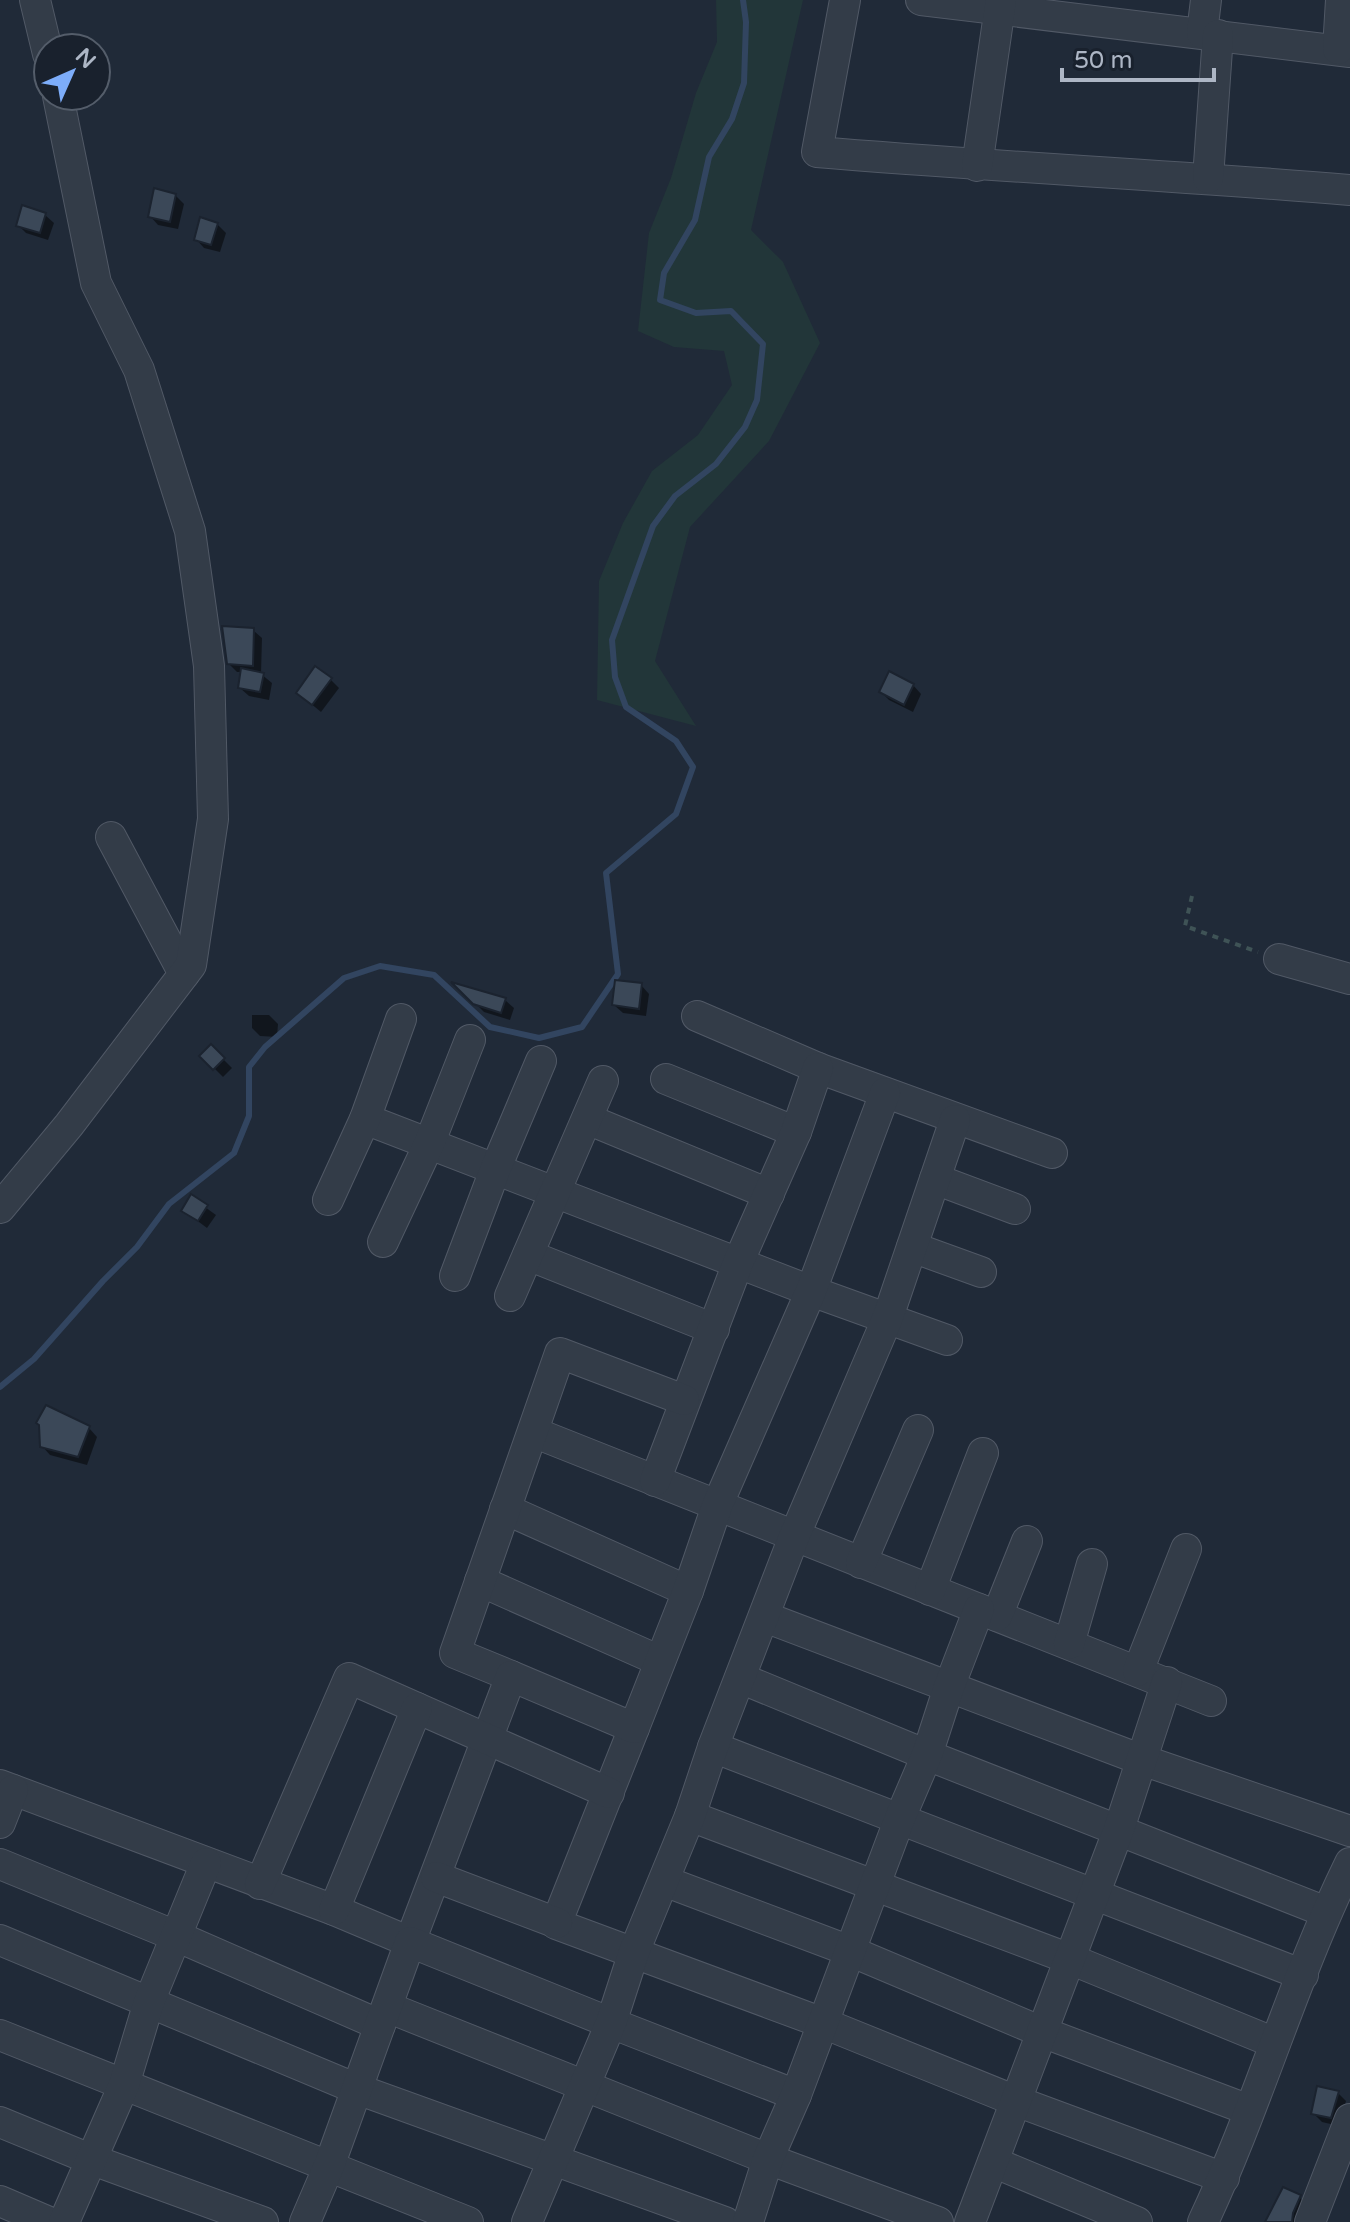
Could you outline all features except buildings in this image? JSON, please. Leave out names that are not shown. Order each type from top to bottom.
[{"type":"street","points":[[35,0],[43,32]]},
{"type":"street","points":[[845,0],[817,152],[977,166],[1208,178],[1350,190]]},
{"type":"street","points":[[921,0],[1000,4],[1344,50],[1341,0]]},
{"type":"street","points":[[1206,0],[1210,34],[1208,178]]},
{"type":"street","points":[[977,166],[1000,4]]},
{"type":"street","points":[[0,1208],[69,1125],[191,965],[213,819],[209,666],[190,531],[139,370],[96,283],[61,112]]},
{"type":"street","points":[[111,837],[184,974]]},
{"type":"street","points":[[1279,959],[1350,979]]},
{"type":"street","points":[[697,1016],[818,1068],[1052,1153]]},
{"type":"street","points":[[328,1200],[365,1119],[401,1019]]},
{"type":"street","points":[[383,1242],[429,1144],[470,1040]]},
{"type":"street","points":[[455,1276],[541,1061]]},
{"type":"street","points":[[655,1481],[738,1263],[796,1132],[818,1068]]},
{"type":"street","points":[[666,1079],[796,1132]]},
{"type":"street","points":[[510,1296],[603,1081]]},
{"type":"street","points":[[557,1923],[688,1591],[717,1506],[811,1291],[885,1093]]},
{"type":"street","points":[[365,1119],[811,1291],[947,1340]]},
{"type":"street","points":[[587,1119],[769,1194]]},
{"type":"street","points":[[527,2222],[611,2023],[634,1952],[690,1816],[713,1747],[794,1537],[888,1317],[955,1120]]},
{"type":"street","points":[[935,1179],[1015,1209]]},
{"type":"street","points":[[912,1247],[981,1272]]},
{"type":"street","points":[[528,1255],[714,1329]]},
{"type":"street","points":[[634,1728],[455,1653],[560,1353],[684,1400]]},
{"type":"street","points":[[861,1563],[918,1430]]},
{"type":"street","points":[[533,1432],[1211,1701]]},
{"type":"street","points":[[930,1590],[983,1453]]},
{"type":"street","points":[[505,1509],[688,1591]]},
{"type":"street","points":[[748,2222],[768,2159],[796,2095],[900,1818],[927,1755],[949,1687],[1027,1541]]},
{"type":"street","points":[[1138,1671],[1186,1549]]},
{"type":"street","points":[[1069,1644],[1092,1564]]},
{"type":"street","points":[[480,1581],[660,1661]]},
{"type":"street","points":[[765,1617],[1142,1760],[1350,1831]]},
{"type":"street","points":[[305,2222],[329,2166],[511,1676]]},
{"type":"street","points":[[260,1884],[349,1678],[609,1793]]},
{"type":"street","points":[[740,1678],[1326,1912]]},
{"type":"street","points":[[970,2222],[1119,1829],[1167,1682]]},
{"type":"street","points":[[334,1910],[417,1708]]},
{"type":"street","points":[[713,1747],[1303,1975]]},
{"type":"street","points":[[0,1823],[6,1787],[334,1910],[796,2095]]},
{"type":"street","points":[[690,1816],[1070,1959],[1275,2043]]},
{"type":"street","points":[[64,2222],[124,2085],[149,2002],[206,1863]]},
{"type":"street","points":[[1203,2222],[1224,2178],[1326,1912],[1350,1863]]},
{"type":"street","points":[[0,1864],[384,2016],[585,2085],[768,2159],[938,2222]]},
{"type":"street","points":[[436,1877],[1224,2178]]},
{"type":"street","points":[[664,1881],[850,1951],[1042,2032],[1249,2110]]},
{"type":"street","points":[[0,1940],[357,2089],[725,2222]]},
{"type":"street","points":[[0,2035],[468,2222]]},
{"type":"street","points":[[1310,2222],[1341,2167],[1350,2119]]},
{"type":"street","points":[[0,2122],[90,2159],[263,2222]]},
{"type":"street","points":[[993,2162],[1137,2222]]},
{"type":"street","points":[[0,2201],[49,2222]]},
{"type":"path","points":[[1192,896],[1185,926],[1279,959]]},
{"type":"green space","points":[[716,0],[803,0],[751,230],[783,262],[820,343],[769,441],[690,527],[655,661],[696,726],[597,700],[599,581],[623,523],[652,471],[698,435],[732,385],[724,351],[674,347],[638,331],[649,233],[671,178],[696,93],[717,42]]},
{"type":"waterway","points":[[0,1387],[34,1359],[137,1247],[169,1204],[234,1153],[249,1116],[249,1067],[265,1047],[344,978],[380,966],[434,975],[490,1027],[539,1038],[582,1027],[618,974],[606,873],[676,814],[693,767],[676,741],[626,707],[615,677],[612,640],[653,526],[675,496],[716,464],[745,427],[757,400],[763,344],[731,311],[696,313],[660,300],[664,273],[695,220],[709,157],[732,119],[744,83],[746,22],[743,0]]}]
